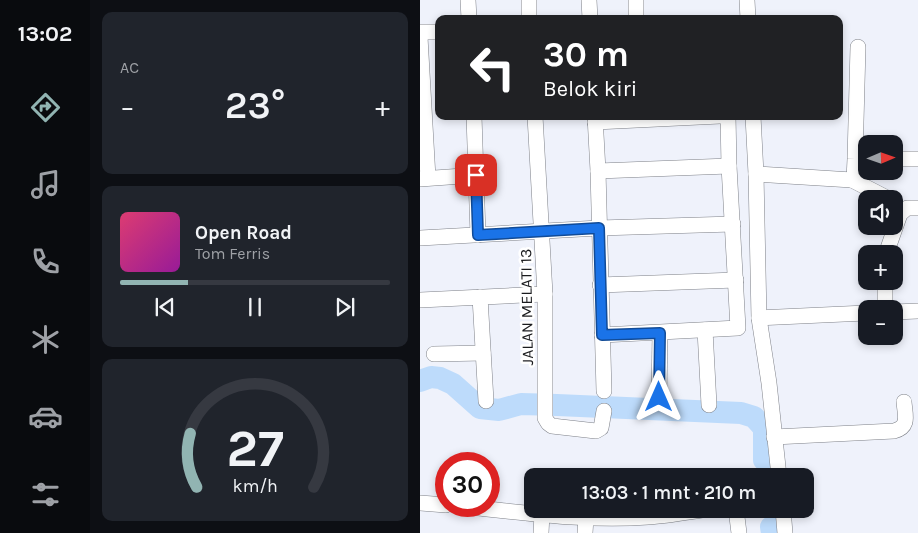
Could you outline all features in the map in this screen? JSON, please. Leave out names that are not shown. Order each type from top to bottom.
[{"type":"street","points":[[468,0],[469,15]]},
{"type":"street","points":[[529,0],[529,15]]},
{"type":"street","points":[[589,0],[590,15]]},
{"type":"street","points":[[636,0],[636,15]]},
{"type":"street","points":[[747,0],[748,15]]},
{"type":"street","points":[[420,32],[435,32]]},
{"type":"street","points":[[420,37],[424,178],[476,175]]},
{"type":"street","points":[[858,47],[860,135]]},
{"type":"street","points":[[474,120],[478,235]]},
{"type":"street","name":"JALAN MELATI 13","points":[[535,120],[545,294],[545,418],[552,426],[596,431],[601,428],[604,411]]},
{"type":"street","points":[[595,120],[604,391]]},
{"type":"street","points":[[602,335],[738,328],[728,120]]},
{"type":"street","points":[[753,120],[759,318],[769,383],[778,468]]},
{"type":"street","points":[[903,159],[918,159]]},
{"type":"street","points":[[598,171],[729,166]]},
{"type":"street","points":[[852,180],[858,167]]},
{"type":"street","points":[[756,174],[852,180],[871,190]]},
{"type":"street","points":[[889,245],[900,214],[906,206]]},
{"type":"street","points":[[420,238],[599,228],[733,224]]},
{"type":"street","points":[[600,285],[736,280]]},
{"type":"street","points":[[420,300],[545,294]]},
{"type":"street","points":[[480,297],[486,401]]},
{"type":"street","points":[[903,312],[918,311]]},
{"type":"street","points":[[759,318],[858,313]]},
{"type":"street","points":[[705,330],[709,405]]},
{"type":"street","points":[[659,397],[660,333]]},
{"type":"street","points":[[434,354],[483,353]]},
{"type":"street","points":[[774,437],[900,430],[906,421],[904,402]]},
{"type":"street","points":[[420,503],[435,504]]},
{"type":"street","points":[[500,510],[524,512]]},
{"type":"street","points":[[541,533],[542,518]]},
{"type":"street","points":[[558,518],[585,525],[640,518]]},
{"type":"street","points":[[737,518],[739,533]]},
{"type":"street","points":[[784,518],[785,533]]},
{"type":"waterway","points":[[420,381],[431,377],[440,378],[453,384],[480,408],[499,410],[521,404],[741,413],[754,417],[764,428],[764,460]]},
{"type":"waterway","points":[[771,527],[772,533]]},
{"type":"route","points":[[476,175],[478,235],[599,228],[602,335],[660,333],[659,397]]}]
